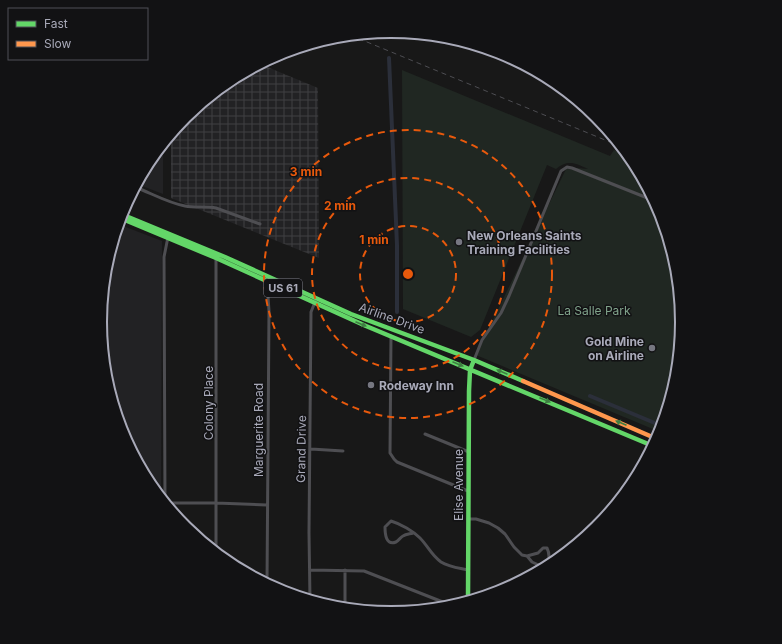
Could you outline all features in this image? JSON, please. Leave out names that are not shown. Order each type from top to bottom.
[{"type":"main road","name":"Airline Drive","points":[[127,217],[268,278],[391,337],[648,444]]},
{"type":"main road","name":"Airline Drive","points":[[126,220],[168,235]]},
{"type":"main road","name":"Airline Drive","points":[[316,300],[474,360],[651,436]]},
{"type":"main road","points":[[470,370],[474,360]]},
{"type":"main road","name":"Elise Avenue","points":[[468,595],[470,370]]},
{"type":"main road","points":[[571,411],[575,403]]},
{"type":"street","points":[[474,360],[482,340],[501,313],[509,296],[561,171],[567,167],[572,168],[647,198]]},
{"type":"street","points":[[140,189],[178,205],[188,207],[216,208],[260,224]]},
{"type":"street","points":[[165,494],[164,257],[168,235]]},
{"type":"street","name":"Colony Place","points":[[216,545],[217,256]]},
{"type":"street","name":"Marguerite Road","points":[[267,578],[268,278]]},
{"type":"street","name":"Grand Drive","points":[[310,594],[311,312],[316,300]]},
{"type":"street","points":[[392,328],[390,453],[397,462],[468,491]]},
{"type":"street","points":[[425,434],[469,452]]},
{"type":"street","points":[[311,449],[343,450]]},
{"type":"street","points":[[172,503],[267,505]]},
{"type":"street","points":[[468,518],[489,523],[498,528],[505,534],[522,555],[527,556],[538,553],[543,548],[547,548],[549,552],[548,558]]},
{"type":"street","points":[[413,533],[403,536],[395,542],[391,542],[386,538],[385,527],[391,521],[398,523],[413,533],[420,539],[432,555],[442,562],[450,566],[468,570]]},
{"type":"street","points":[[527,556],[532,562],[538,565]]},
{"type":"street","points":[[310,570],[364,571],[442,602]]},
{"type":"street","points":[[345,570],[345,602]]},
{"type":"shaded area","points":[[266,67],[318,88],[319,258],[171,198],[171,143],[190,121],[218,97],[233,86]]},
{"type":"shaded area","points":[[163,153],[163,194],[142,186]]},
{"type":"shaded area","points":[[124,226],[162,241],[161,488],[136,448],[122,413],[112,377],[109,359],[107,322],[109,285],[112,267]]},
{"type":"green space","name":"La Salle Park","points":[[402,70],[610,156],[614,150],[618,152],[627,164],[646,196],[660,231],[670,267],[673,285],[675,322],[673,359],[665,396],[654,429],[476,355],[567,167],[588,169],[584,167],[568,163],[556,169],[547,165],[480,330],[471,337],[403,309]]},
{"type":"waterway","points":[[389,58],[397,245],[397,312]]},
{"type":"waterway","points":[[590,396],[656,423]]},
{"type":"railway","points":[[361,40],[611,142]]},
{"type":"traffic: fast","points":[[128,217],[225,257],[351,314],[474,360],[523,381]]},
{"type":"traffic: fast","points":[[126,221],[216,258],[366,326],[648,444]]},
{"type":"traffic: fast","points":[[468,595],[469,391],[470,370],[474,360]]},
{"type":"traffic: slow","points":[[523,381],[651,436]]},
{"type":"place","name":"New Orleans Saints Training Facilities","points":[[459,242]]},
{"type":"place","name":"Gold Mine on Airline","points":[[652,348]]},
{"type":"place","name":"Rodeway Inn","points":[[371,385]]}]
